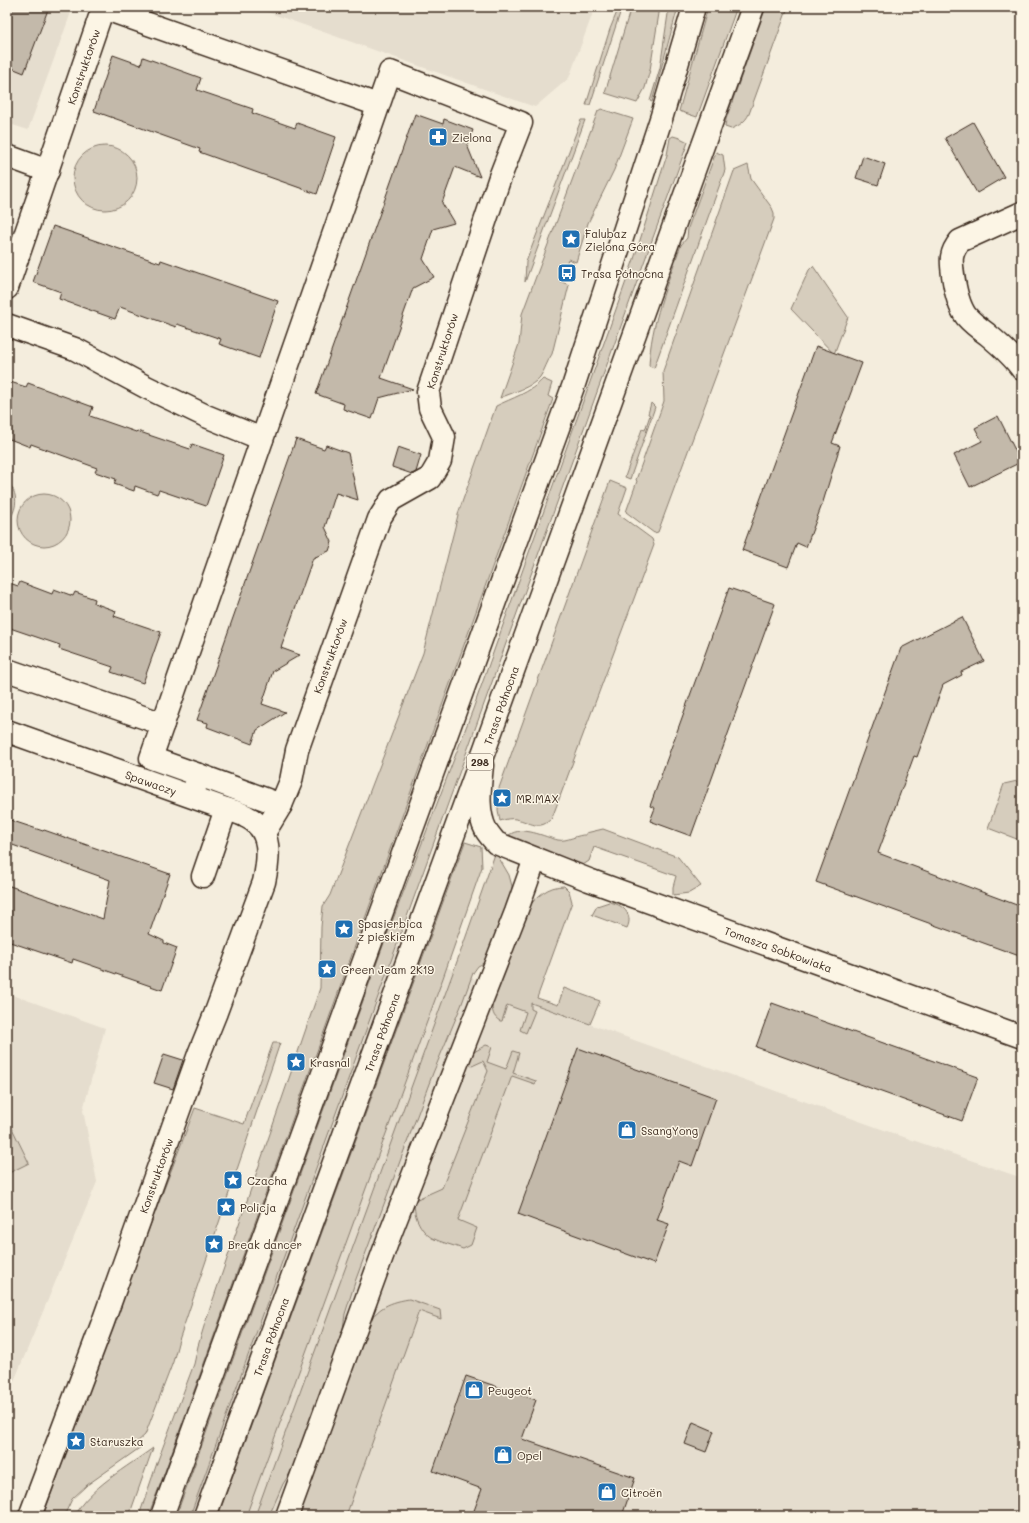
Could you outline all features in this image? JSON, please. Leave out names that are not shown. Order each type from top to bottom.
[{"type":"street","points":[[162,1516],[574,384],[661,119],[694,7]]},
{"type":"street","name":"Trasa Północna","points":[[205,1516],[483,754],[752,7]]},
{"type":"street","name":"Konstruktorów","points":[[7,288],[48,171],[102,8],[378,105]]},
{"type":"street","name":"Konstruktorów","points":[[30,1516],[103,1322],[199,1054],[264,882],[268,861],[268,846],[264,833],[281,805],[291,781],[297,750],[379,519],[392,500],[430,478],[440,461],[444,438],[430,408],[428,392],[500,176],[521,123],[390,72],[151,758],[199,775]]},
{"type":"street","points":[[7,156],[48,171]]},
{"type":"street","points":[[1022,212],[960,241],[954,248],[951,265],[954,288],[966,316],[992,338],[1018,363],[1022,369]]},
{"type":"street","points":[[7,325],[75,349],[146,387],[208,417],[262,439]]},
{"type":"street","points":[[7,670],[162,724]]},
{"type":"street","name":"Spawaczy","points":[[7,731],[226,809]]},
{"type":"street","name":"Tomasza Sobkowiaka","points":[[483,754],[480,795],[481,810],[486,830],[496,843],[535,859],[1022,1037]]},
{"type":"street","points":[[192,796],[199,775],[281,805]]},
{"type":"street","points":[[203,876],[226,809],[248,817],[258,823],[264,833]]},
{"type":"street","points":[[287,1516],[389,1237],[516,912],[535,859]]},
{"type":"shaded area","points":[[7,7],[73,7],[28,130],[7,123]]},
{"type":"shaded area","points":[[253,7],[595,7],[569,78],[535,107]]},
{"type":"shaded area","points":[[619,7],[622,7],[590,105],[586,105],[610,29]]},
{"type":"shaded area","points":[[631,7],[660,7],[650,70],[645,88],[637,103],[605,93]]},
{"type":"shaded area","points":[[669,7],[678,7],[652,102],[650,101],[660,68]]},
{"type":"shaded area","points":[[708,7],[737,7],[697,117],[679,111]]},
{"type":"shaded area","points":[[766,7],[788,7],[749,114],[742,123],[731,129],[725,127],[726,119]]},
{"type":"shaded area","points":[[601,109],[633,119],[614,170],[588,223],[576,262],[568,259],[560,281],[569,285],[552,354],[537,381],[527,387],[500,398],[519,344],[522,314],[598,111]]},
{"type":"shaded area","points":[[581,120],[585,120],[525,282],[526,262]]},
{"type":"shaded area","points":[[673,136],[688,142],[190,1516],[176,1516],[384,943],[473,709],[634,259],[667,155],[670,138]]},
{"type":"shaded area","points":[[105,146],[117,148],[128,155],[135,166],[137,178],[135,190],[128,201],[117,208],[105,210],[93,208],[82,201],[75,190],[73,178],[75,166],[82,155],[93,148]]},
{"type":"shaded area","points":[[716,152],[723,155],[725,170],[654,368],[649,366],[650,350],[660,304],[681,245],[687,238],[688,228]]},
{"type":"shaded area","points":[[748,165],[751,179],[772,208],[774,219],[658,532],[654,533],[626,512],[664,401],[663,371],[734,171]]},
{"type":"shaded area","points":[[813,266],[848,317],[834,354],[791,309],[809,270]]},
{"type":"shaded area","points":[[543,379],[552,383],[548,396],[553,399],[160,1485],[148,1516],[139,1516],[194,1364],[205,1323],[320,988],[321,927],[323,906],[330,895],[423,653],[459,511],[496,406],[527,392]]},
{"type":"shaded area","points":[[651,403],[655,407],[630,479],[625,477],[642,429],[645,430],[650,415],[648,414]]},
{"type":"shaded area","points":[[7,481],[14,491],[16,502],[11,517],[7,522]]},
{"type":"shaded area","points":[[610,481],[627,488],[618,514],[652,539],[654,545],[552,818],[539,825],[514,819],[500,821],[498,810],[499,788]]},
{"type":"shaded area","points":[[44,494],[54,496],[62,502],[68,510],[70,520],[68,530],[62,538],[54,544],[44,546],[34,544],[26,538],[20,530],[18,520],[20,510],[26,502],[34,496]]},
{"type":"shaded area","points":[[1022,780],[1022,841],[988,828],[1004,784]]},
{"type":"shaded area","points":[[603,829],[678,857],[701,886],[689,893],[673,895],[673,887],[676,876],[594,847],[589,861],[583,865],[519,843],[509,835],[515,832],[527,831],[561,840],[586,835],[586,833]]},
{"type":"shaded area","points":[[465,842],[481,847],[482,867],[443,978],[246,1516],[218,1516]]},
{"type":"shaded area","points":[[495,854],[509,875],[512,886],[512,898],[490,960],[478,966],[473,973],[433,1073],[356,1279],[345,1314],[340,1351],[294,1467],[283,1484],[269,1516],[255,1516],[463,945]]},
{"type":"shaded area","points":[[558,886],[564,886],[569,891],[572,902],[537,998],[558,1005],[564,988],[600,1001],[590,1024],[531,1003],[531,1009],[535,1011],[526,1033],[520,1030],[526,1012],[507,1005],[502,1021],[500,1021],[493,1014],[492,1003],[528,908],[543,892]]},
{"type":"shaded area","points":[[609,902],[614,903],[626,910],[629,918],[627,928],[592,915],[597,906]]},
{"type":"shaded area","points":[[396,946],[531,1003],[1022,1178],[1022,1516],[190,1516]]},
{"type":"shaded area","points":[[7,993],[105,1028],[83,1110],[97,1182],[7,1398]]},
{"type":"shaded area","points":[[273,1043],[280,1043],[178,1343],[173,1362],[145,1435],[136,1443],[141,1447],[87,1485],[72,1499],[64,1516],[43,1516],[130,1278],[195,1108],[244,1124]]},
{"type":"shaded area","points":[[486,1045],[492,1047],[487,1062],[506,1069],[513,1051],[519,1053],[513,1073],[536,1082],[535,1084],[512,1076],[458,1220],[477,1228],[471,1245],[463,1249],[436,1240],[428,1235],[418,1221],[414,1205],[415,1200],[442,1188],[488,1071],[483,1061],[472,1066],[470,1065],[469,1061],[474,1052]]},
{"type":"shaded area","points":[[7,1118],[29,1163],[7,1174]]},
{"type":"shaded area","points":[[409,1299],[440,1310],[441,1319],[419,1311],[346,1516],[298,1516],[364,1330],[377,1312],[382,1308],[387,1305]]},
{"type":"shaded area","points":[[153,1448],[129,1516],[74,1516],[89,1496],[99,1487]]},
{"type":"building","points":[[7,7],[49,7],[24,73],[7,66]]},
{"type":"building","points":[[113,55],[141,65],[143,57],[201,78],[197,90],[253,109],[252,113],[295,128],[297,123],[336,137],[317,194],[199,152],[200,149],[94,111]]},
{"type":"building","points":[[415,114],[443,124],[444,119],[473,130],[467,145],[480,177],[455,167],[442,203],[454,223],[433,229],[423,259],[434,277],[413,288],[381,378],[413,389],[379,398],[372,419],[343,409],[344,404],[316,394]]},
{"type":"building","points":[[973,122],[1004,177],[977,193],[945,138]]},
{"type":"building","points":[[863,156],[885,164],[878,185],[856,178]]},
{"type":"building","points":[[53,226],[160,263],[161,260],[278,301],[259,358],[219,344],[221,339],[177,324],[176,327],[120,307],[115,319],[59,299],[61,292],[33,282]]},
{"type":"building","points":[[816,346],[862,363],[832,443],[840,446],[823,502],[806,547],[797,543],[788,567],[742,550]]},
{"type":"building","points":[[7,381],[26,387],[28,383],[93,407],[90,416],[136,432],[137,431],[190,449],[192,444],[224,455],[206,506],[159,490],[157,494],[135,486],[134,491],[114,484],[116,479],[95,472],[97,468],[31,444],[30,447],[7,438]]},
{"type":"building","points":[[998,416],[1021,462],[970,487],[954,455],[982,441],[975,428]]},
{"type":"building","points":[[296,439],[324,449],[326,445],[348,453],[358,500],[336,493],[325,527],[332,542],[329,551],[313,558],[281,648],[300,655],[273,671],[262,704],[285,712],[257,730],[252,744],[207,727],[208,723],[197,720]]},
{"type":"building","points":[[398,447],[421,455],[416,472],[412,474],[392,467]]},
{"type":"building","points":[[7,582],[18,586],[20,582],[52,594],[54,589],[73,596],[75,592],[95,599],[94,603],[116,611],[114,616],[161,632],[143,683],[111,672],[113,667],[59,649],[60,645],[7,627]]},
{"type":"building","points":[[729,588],[775,604],[691,836],[650,821],[655,808],[650,806]]},
{"type":"building","points":[[962,617],[984,661],[961,672],[962,675],[943,685],[917,757],[914,756],[878,853],[1022,907],[1022,957],[816,882],[901,648]]},
{"type":"building","points":[[7,819],[43,831],[44,830],[170,874],[149,934],[164,941],[164,943],[177,948],[162,990],[73,959],[72,963],[7,941],[7,885],[103,919],[110,880],[7,843]]},
{"type":"building","points":[[772,1003],[978,1077],[962,1121],[756,1047]]},
{"type":"building","name":"SsangYong","points":[[578,1048],[716,1098],[692,1166],[679,1161],[657,1220],[669,1224],[654,1264],[518,1214]]},
{"type":"building","points":[[164,1054],[183,1060],[173,1089],[154,1083]]},
{"type":"building","name":"Opel","points":[[466,1376],[536,1400],[522,1439],[635,1478],[622,1516],[472,1516],[482,1489],[433,1471]]},
{"type":"building","points":[[693,1422],[714,1431],[706,1452],[685,1444]]},
{"type":"place","name":"Zielona","points":[[438,137]]},
{"type":"place","name":"Falubaz Zielona Góra","points":[[571,239]]},
{"type":"place","name":"Trasa Północna","points":[[567,273]]},
{"type":"place","name":"MR.MAX","points":[[502,798]]},
{"type":"place","name":"Spasierbica z pieskiem","points":[[344,929]]},
{"type":"place","name":"Green Jeam 2K19","points":[[327,969]]},
{"type":"place","name":"Krasnal","points":[[296,1062]]},
{"type":"place","name":"SsangYong","points":[[627,1130]]},
{"type":"place","name":"Czacha","points":[[233,1180]]},
{"type":"place","name":"Policja","points":[[226,1207]]},
{"type":"place","name":"Break dancer","points":[[214,1244]]},
{"type":"place","name":"Peugeot","points":[[474,1390]]},
{"type":"place","name":"Staruszka","points":[[76,1441]]},
{"type":"place","name":"Opel","points":[[503,1455]]},
{"type":"place","name":"Citroën","points":[[607,1492]]}]
